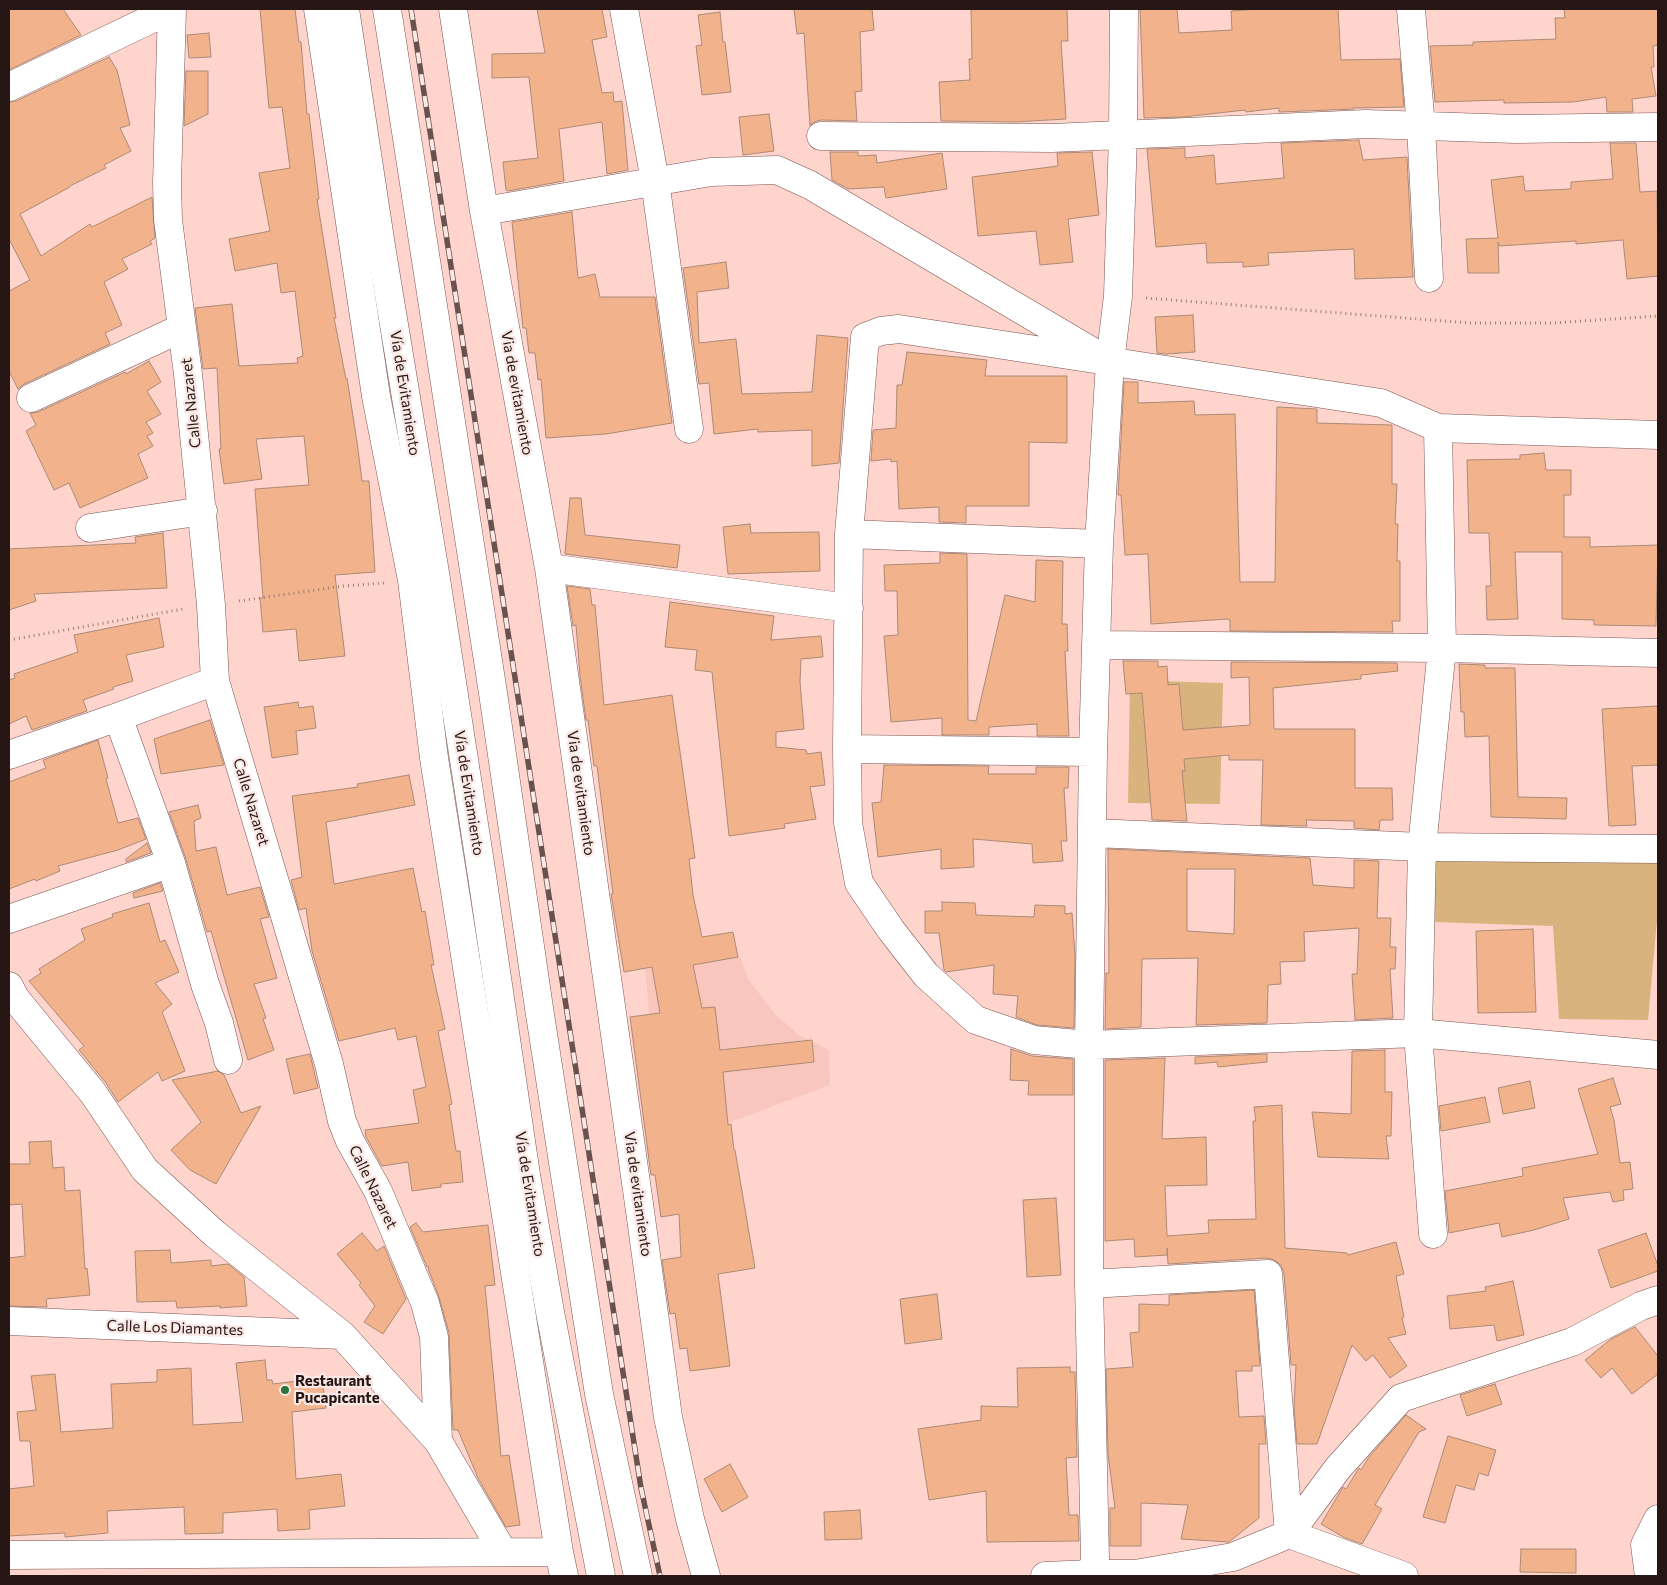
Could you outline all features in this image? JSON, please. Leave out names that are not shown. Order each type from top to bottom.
[{"type":"main road","points":[[9,87],[172,9]]},
{"type":"main road","name":"Calle Nazaret","points":[[172,9],[167,182],[168,220],[188,374],[202,511],[211,605],[215,681],[330,1064],[342,1121],[350,1141],[378,1191],[425,1303],[434,1337],[438,1441],[503,1552]]},
{"type":"main road","points":[[9,1555],[503,1552],[562,1564],[434,758],[412,580],[376,396],[318,9]]},
{"type":"main road","name":"Vía de Evitamiento","points":[[344,9],[481,866],[526,1175],[550,1312],[601,1576]]},
{"type":"main road","points":[[387,9],[599,1394],[638,1576]]},
{"type":"main road","name":"Via de evitamiento","points":[[453,9],[484,211],[549,568],[668,1417],[690,1519],[706,1576]]},
{"type":"main road","points":[[624,9],[655,181],[689,429]]},
{"type":"main road","points":[[1092,1574],[1095,1558],[1089,1284],[1089,1045],[1094,752],[1099,544],[1110,362],[1118,296],[1123,135],[1124,9]]},
{"type":"main road","points":[[1412,9],[1421,126],[1429,278]]},
{"type":"main road","points":[[821,136],[1052,138],[1366,124],[1516,129],[1658,127]]},
{"type":"main road","points":[[484,211],[711,172],[777,170],[810,185],[1110,362]]},
{"type":"main road","points":[[31,398],[182,328]]},
{"type":"main road","points":[[1658,435],[1438,428],[1382,403],[899,329],[881,331],[865,337],[849,534],[847,750],[848,823],[858,883],[891,930],[926,974],[976,1020],[1034,1040],[1089,1045],[1418,1033],[1658,1054]]},
{"type":"main road","points":[[1433,1234],[1418,1033],[1422,847],[1442,648],[1438,428]]},
{"type":"main road","points":[[90,528],[202,511]]},
{"type":"main road","points":[[849,534],[1099,544]]},
{"type":"main road","points":[[549,568],[849,608]]},
{"type":"main road","points":[[1097,645],[1442,648],[1658,653]]},
{"type":"main road","points":[[9,755],[215,681]]},
{"type":"main road","points":[[118,717],[170,863],[205,984],[219,1022],[228,1060]]},
{"type":"main road","points":[[847,750],[1094,752]]},
{"type":"main road","points":[[1093,833],[1422,847],[1658,849]]},
{"type":"main road","points":[[9,919],[170,863]]},
{"type":"main road","points":[[9,986],[16,998],[93,1094],[145,1170],[215,1234],[342,1335],[438,1441]]},
{"type":"main road","points":[[1089,1284],[1268,1274],[1289,1534]]},
{"type":"main road","points":[[1045,1576],[1092,1574],[1137,1576],[1233,1557],[1289,1534],[1338,1468],[1401,1398],[1572,1342],[1641,1306],[1658,1300]]},
{"type":"main road","name":"Calle Los Diamantes","points":[[9,1321],[342,1335]]},
{"type":"main road","points":[[1649,1576],[1645,1545],[1658,1519]]},
{"type":"main road","points":[[1289,1534],[1404,1576]]},
{"type":"path","points":[[1118,296],[1470,323],[1552,323],[1658,316]]},
{"type":"path","points":[[9,640],[211,605],[343,586],[412,580]]},
{"type":"shaded area","points":[[1130,680],[1223,683],[1220,804],[1128,803]]},
{"type":"shaded area","points":[[1422,847],[1658,849],[1658,909],[1648,1020],[1559,1019],[1553,926],[1435,922]]},
{"type":"shaded area","points":[[739,955],[749,980],[775,1014],[799,1035],[829,1050],[830,1085],[725,1124],[659,1112],[645,969]]},
{"type":"building","points":[[9,9],[63,9],[81,35],[9,70]]},
{"type":"building","points":[[260,9],[295,9],[299,42],[301,42],[307,114],[309,114],[319,199],[317,199],[336,318],[334,318],[347,378],[362,481],[369,481],[375,572],[335,575],[345,656],[299,661],[296,629],[263,632],[260,598],[263,598],[255,489],[309,485],[304,436],[256,439],[262,479],[224,484],[219,449],[221,449],[217,368],[203,369],[195,308],[232,304],[239,366],[298,363],[297,358],[303,356],[295,291],[281,293],[277,263],[235,271],[229,239],[270,231],[259,173],[290,168],[282,107],[269,108]]},
{"type":"building","points":[[537,9],[602,9],[607,37],[592,40],[602,93],[613,92],[614,102],[622,101],[628,170],[607,174],[602,122],[559,129],[564,181],[506,190],[503,162],[538,158],[529,77],[492,78],[492,54],[545,53]]},
{"type":"building","points":[[794,9],[872,9],[874,30],[860,32],[862,91],[855,92],[857,121],[821,120],[814,122],[810,126],[804,33],[797,34]]},
{"type":"building","points":[[971,9],[1067,9],[1068,41],[1061,41],[1066,119],[1015,122],[941,121],[939,82],[970,80],[969,59],[972,59]]},
{"type":"building","points":[[1140,9],[1177,9],[1179,33],[1232,30],[1231,11],[1338,9],[1341,60],[1400,59],[1404,107],[1279,112],[1279,108],[1183,117],[1144,118]]},
{"type":"building","points":[[1564,9],[1658,9],[1658,45],[1653,46],[1654,67],[1651,67],[1656,96],[1632,99],[1633,112],[1607,112],[1606,97],[1573,102],[1504,103],[1504,100],[1435,102],[1430,46],[1473,45],[1473,42],[1556,39],[1555,18],[1565,18]]},
{"type":"building","points":[[720,12],[731,92],[702,95],[696,46],[702,45],[698,15]]},
{"type":"building","points":[[209,33],[211,57],[189,58],[187,35]]},
{"type":"building","points":[[109,57],[117,70],[130,125],[120,128],[131,151],[104,165],[106,168],[20,214],[41,256],[90,224],[92,227],[152,197],[155,238],[150,241],[152,244],[122,259],[128,269],[104,282],[122,325],[105,333],[110,344],[24,384],[18,389],[9,371],[9,291],[30,280],[9,239],[9,102],[16,101]]},
{"type":"building","points":[[186,71],[208,71],[208,114],[184,126]]},
{"type":"building","points":[[769,114],[774,151],[743,155],[739,117]]},
{"type":"building","points":[[1359,140],[1363,160],[1407,157],[1413,277],[1355,279],[1354,249],[1268,253],[1269,265],[1243,267],[1243,262],[1207,263],[1206,243],[1156,247],[1147,149],[1185,148],[1185,158],[1214,155],[1216,184],[1284,178],[1281,143]]},
{"type":"building","points":[[1610,143],[1636,143],[1640,192],[1657,191],[1658,276],[1627,279],[1623,240],[1576,244],[1576,241],[1499,246],[1498,242],[1499,273],[1468,273],[1466,239],[1498,238],[1491,180],[1523,176],[1525,191],[1571,189],[1571,182],[1613,179]]},
{"type":"building","points":[[830,152],[858,152],[858,156],[876,155],[877,163],[942,153],[947,189],[886,198],[884,187],[848,189],[832,180]]},
{"type":"building","points":[[1092,152],[1099,215],[1068,219],[1073,262],[1040,265],[1036,231],[978,236],[972,177],[1058,166],[1057,153]]},
{"type":"building","points":[[572,212],[578,278],[595,274],[600,297],[655,297],[672,423],[606,434],[546,438],[541,379],[538,380],[535,353],[529,353],[526,328],[523,328],[512,222]]},
{"type":"building","points":[[726,262],[729,288],[697,292],[699,343],[736,339],[742,394],[812,392],[817,335],[848,338],[839,463],[812,466],[812,430],[758,432],[758,429],[714,434],[709,383],[699,384],[683,268]]},
{"type":"building","points":[[1193,315],[1195,352],[1157,353],[1155,317]]},
{"type":"building","points":[[907,352],[987,360],[985,376],[1067,376],[1067,443],[1029,442],[1029,506],[966,506],[966,523],[939,522],[939,507],[899,509],[897,461],[891,462],[891,459],[871,461],[873,430],[896,428],[897,385],[902,385]]},
{"type":"building","points":[[149,361],[161,382],[147,391],[161,414],[146,422],[153,433],[147,436],[153,446],[138,454],[148,478],[80,508],[69,483],[54,490],[26,431],[36,425],[30,413],[38,412],[125,372],[126,374]]},
{"type":"building","points":[[1124,382],[1138,382],[1138,403],[1194,401],[1195,415],[1235,414],[1240,582],[1275,582],[1277,407],[1317,409],[1317,423],[1392,425],[1392,484],[1397,484],[1395,524],[1398,524],[1397,561],[1400,561],[1400,621],[1392,621],[1393,632],[1230,631],[1230,620],[1228,619],[1151,624],[1148,554],[1125,555],[1121,495],[1118,495]]},
{"type":"building","points":[[1544,453],[1546,470],[1571,470],[1571,495],[1564,495],[1564,537],[1590,537],[1590,547],[1658,545],[1656,626],[1594,625],[1594,620],[1562,619],[1562,552],[1515,552],[1518,619],[1487,620],[1486,586],[1491,586],[1489,533],[1469,533],[1467,460],[1520,459],[1520,455]]},
{"type":"building","points":[[570,498],[581,498],[585,535],[680,545],[677,568],[565,554]]},
{"type":"building","points":[[750,524],[751,533],[819,532],[820,571],[728,574],[723,527]]},
{"type":"building","points":[[163,533],[167,588],[34,594],[36,601],[9,610],[9,549],[136,543],[135,537]]},
{"type":"building","points":[[940,553],[967,554],[968,720],[976,721],[1005,595],[1035,602],[1036,560],[1063,561],[1062,624],[1067,624],[1068,651],[1065,651],[1069,736],[1037,736],[1037,724],[989,727],[989,735],[942,735],[942,718],[891,722],[884,636],[898,635],[897,591],[885,591],[884,565],[940,563]]},
{"type":"building","points":[[567,586],[590,589],[592,605],[595,605],[604,705],[672,695],[695,858],[689,859],[693,895],[702,937],[733,932],[738,957],[693,965],[702,1008],[715,1007],[720,1050],[812,1040],[814,1062],[723,1072],[728,1125],[731,1124],[755,1268],[718,1274],[730,1366],[690,1371],[687,1348],[680,1349],[675,1313],[670,1314],[662,1260],[681,1257],[679,1214],[661,1217],[655,1175],[651,1175],[630,1017],[660,1013],[652,967],[624,972],[611,894],[613,894],[597,766],[594,766],[588,720],[586,720],[576,625],[573,626]]},
{"type":"building","points":[[670,602],[774,616],[771,640],[821,636],[823,657],[801,659],[800,682],[804,729],[776,732],[776,747],[806,750],[807,754],[821,752],[825,785],[810,787],[816,819],[784,824],[785,828],[729,836],[712,672],[695,670],[697,650],[665,647]]},
{"type":"building","points":[[159,618],[164,647],[126,655],[133,681],[83,700],[87,711],[32,730],[26,716],[9,724],[9,680],[15,678],[14,674],[78,652],[74,635]]},
{"type":"building","points":[[1123,661],[1158,661],[1158,667],[1167,666],[1168,685],[1179,684],[1183,730],[1250,725],[1249,677],[1231,678],[1231,662],[1397,663],[1398,671],[1361,675],[1361,679],[1273,688],[1274,729],[1355,729],[1355,788],[1392,788],[1393,820],[1380,820],[1379,830],[1354,828],[1354,821],[1306,820],[1307,826],[1261,825],[1263,760],[1229,760],[1229,755],[1184,759],[1185,771],[1182,771],[1187,821],[1152,820],[1142,693],[1126,694]]},
{"type":"building","points":[[1459,664],[1485,665],[1485,668],[1515,668],[1518,797],[1567,798],[1566,819],[1491,817],[1489,736],[1465,737],[1464,712],[1461,712]]},
{"type":"building","points":[[298,702],[299,708],[313,706],[316,728],[296,731],[298,754],[272,758],[264,707]]},
{"type":"building","points":[[1658,706],[1658,765],[1632,766],[1636,825],[1609,826],[1602,709]]},
{"type":"building","points":[[210,720],[224,765],[161,774],[154,739]]},
{"type":"building","points":[[98,740],[118,823],[138,818],[146,839],[118,850],[58,866],[60,871],[9,889],[9,782],[46,768],[43,760]]},
{"type":"building","points":[[884,765],[989,766],[988,774],[1036,774],[1036,767],[1069,767],[1068,788],[1064,788],[1067,841],[1061,841],[1063,861],[1033,863],[1032,844],[973,839],[974,867],[941,869],[941,849],[878,857],[872,803],[881,802]]},
{"type":"building","points":[[409,775],[415,805],[326,822],[334,884],[413,868],[422,912],[425,911],[434,965],[431,965],[445,1029],[438,1031],[452,1104],[449,1105],[456,1151],[460,1151],[463,1182],[441,1184],[441,1187],[412,1191],[408,1162],[382,1166],[366,1137],[365,1130],[419,1123],[413,1090],[426,1087],[416,1036],[398,1040],[395,1028],[339,1041],[312,951],[306,908],[299,910],[291,880],[302,877],[292,796],[358,787],[357,784]]},
{"type":"building","points":[[198,805],[201,818],[194,821],[196,851],[216,847],[227,895],[260,887],[269,917],[260,919],[277,978],[254,984],[266,1018],[263,1019],[274,1050],[248,1060],[211,931],[207,932],[186,859],[169,812]]},
{"type":"building","points":[[147,843],[151,853],[126,862],[126,859]]},
{"type":"building","points":[[1108,849],[1310,858],[1313,885],[1354,888],[1354,860],[1379,861],[1377,918],[1391,918],[1390,947],[1396,947],[1395,969],[1390,969],[1393,1018],[1355,1020],[1352,974],[1357,974],[1359,928],[1304,932],[1305,961],[1280,962],[1281,984],[1268,985],[1267,1023],[1196,1025],[1198,958],[1142,959],[1141,1027],[1105,1029],[1106,973],[1109,973]],"holes":[[[1187,869],[1235,869],[1234,934],[1187,931]]]},
{"type":"building","points":[[160,883],[163,891],[134,898],[133,893]]},
{"type":"building","points":[[942,902],[975,903],[976,915],[1034,917],[1035,905],[1065,906],[1065,914],[1072,913],[1075,955],[1074,1028],[1037,1025],[1016,1017],[1018,996],[993,994],[994,965],[946,972],[944,970],[939,933],[925,933],[925,911],[942,911]]},
{"type":"building","points":[[149,903],[160,942],[165,940],[179,972],[155,983],[172,1004],[162,1012],[185,1071],[162,1081],[158,1072],[118,1102],[106,1083],[79,1050],[84,1046],[29,981],[41,973],[39,969],[85,940],[81,929],[113,917],[112,914]]},
{"type":"building","points":[[1533,929],[1536,1012],[1478,1013],[1476,931]]},
{"type":"building","points":[[1011,1049],[1032,1056],[1073,1059],[1073,1095],[1028,1095],[1029,1081],[1010,1080]]},
{"type":"building","points":[[1385,1050],[1385,1092],[1392,1092],[1391,1136],[1386,1136],[1389,1159],[1318,1157],[1312,1112],[1351,1114],[1352,1051]]},
{"type":"building","points":[[310,1054],[318,1088],[294,1094],[286,1059]]},
{"type":"building","points":[[1267,1054],[1267,1062],[1218,1067],[1217,1062],[1195,1064],[1195,1057]]},
{"type":"building","points":[[1165,1058],[1162,1139],[1206,1137],[1207,1185],[1165,1186],[1167,1236],[1209,1233],[1208,1220],[1256,1219],[1253,1121],[1256,1121],[1254,1107],[1282,1105],[1285,1248],[1347,1253],[1348,1255],[1396,1242],[1404,1274],[1396,1276],[1406,1334],[1388,1338],[1407,1366],[1390,1378],[1373,1355],[1366,1361],[1352,1345],[1317,1444],[1297,1444],[1294,1408],[1296,1365],[1291,1365],[1284,1273],[1281,1265],[1267,1258],[1168,1264],[1167,1248],[1167,1255],[1135,1257],[1134,1239],[1105,1241],[1105,1060]]},
{"type":"building","points":[[218,1071],[224,1075],[241,1113],[261,1106],[216,1184],[190,1170],[171,1150],[201,1122],[172,1080]]},
{"type":"building","points":[[1613,1078],[1621,1104],[1610,1107],[1614,1120],[1620,1163],[1630,1162],[1633,1189],[1623,1190],[1624,1200],[1613,1202],[1610,1192],[1563,1198],[1569,1219],[1534,1230],[1502,1237],[1499,1223],[1449,1233],[1445,1191],[1523,1176],[1522,1168],[1598,1154],[1578,1089]]},
{"type":"building","points":[[1530,1081],[1535,1108],[1503,1114],[1498,1088]]},
{"type":"building","points":[[1485,1097],[1490,1122],[1441,1131],[1439,1106]]},
{"type":"building","points":[[51,1141],[53,1168],[64,1167],[65,1191],[80,1190],[85,1269],[87,1268],[90,1295],[46,1299],[47,1307],[9,1306],[9,1258],[25,1256],[22,1204],[9,1205],[9,1164],[30,1164],[29,1142]]},
{"type":"building","points":[[1056,1198],[1061,1275],[1027,1277],[1023,1200]]},
{"type":"building","points":[[416,1223],[423,1232],[488,1225],[495,1285],[485,1286],[501,1456],[509,1455],[520,1525],[506,1527],[478,1478],[458,1430],[453,1430],[449,1333],[428,1266],[410,1227]]},
{"type":"building","points":[[362,1233],[377,1251],[384,1246],[406,1299],[383,1334],[364,1322],[375,1306],[359,1285],[361,1283],[337,1254]]},
{"type":"building","points":[[1646,1233],[1658,1266],[1658,1271],[1611,1288],[1598,1250]]},
{"type":"building","points":[[170,1250],[171,1263],[211,1260],[211,1266],[228,1264],[244,1277],[247,1306],[177,1308],[176,1301],[137,1302],[135,1251]]},
{"type":"building","points":[[1513,1281],[1524,1335],[1497,1341],[1494,1325],[1450,1329],[1447,1296],[1486,1291],[1485,1287]]},
{"type":"building","points":[[1254,1290],[1260,1366],[1252,1366],[1252,1371],[1236,1371],[1239,1417],[1264,1416],[1266,1444],[1259,1444],[1259,1518],[1229,1542],[1181,1539],[1188,1505],[1141,1503],[1141,1546],[1110,1546],[1110,1508],[1115,1508],[1108,1454],[1106,1369],[1133,1367],[1130,1333],[1139,1332],[1139,1304],[1169,1305],[1169,1295]]},
{"type":"building","points":[[937,1294],[942,1339],[905,1344],[900,1299]]},
{"type":"building","points":[[1635,1327],[1658,1356],[1658,1374],[1632,1394],[1612,1368],[1601,1378],[1585,1360],[1611,1339]]},
{"type":"building","points":[[265,1360],[267,1380],[272,1380],[273,1384],[322,1378],[326,1408],[292,1412],[296,1479],[341,1474],[345,1506],[309,1510],[310,1529],[278,1531],[277,1509],[223,1513],[223,1533],[185,1534],[184,1507],[107,1511],[108,1533],[65,1537],[65,1533],[9,1536],[9,1489],[34,1486],[30,1441],[20,1441],[17,1412],[36,1410],[31,1376],[55,1374],[61,1432],[113,1428],[111,1384],[157,1382],[157,1370],[191,1368],[193,1425],[243,1422],[236,1363]]},
{"type":"building","points":[[1070,1367],[1070,1372],[1075,1372],[1077,1457],[1066,1458],[1069,1515],[1078,1515],[1079,1541],[987,1542],[986,1491],[929,1500],[918,1429],[981,1420],[981,1406],[1018,1407],[1017,1368]]},
{"type":"building","points":[[1495,1384],[1502,1404],[1467,1416],[1460,1395]]},
{"type":"building","points":[[1406,1415],[1426,1429],[1419,1432],[1375,1505],[1382,1509],[1362,1544],[1345,1538],[1321,1524],[1343,1487],[1346,1489],[1359,1468],[1361,1470],[1369,1457]]},
{"type":"building","points":[[1448,1436],[1496,1450],[1488,1476],[1479,1473],[1474,1490],[1456,1485],[1445,1523],[1423,1517]]},
{"type":"building","points":[[730,1464],[748,1497],[722,1512],[704,1479]]},
{"type":"building","points":[[860,1510],[862,1539],[825,1540],[824,1512]]},
{"type":"building","points":[[1521,1549],[1576,1549],[1576,1573],[1520,1572]]},
{"type":"railway","points":[[411,9],[641,1488],[660,1576]]},
{"type":"place","name":"Restaurant Pucapicante","points":[[285,1390]]}]
